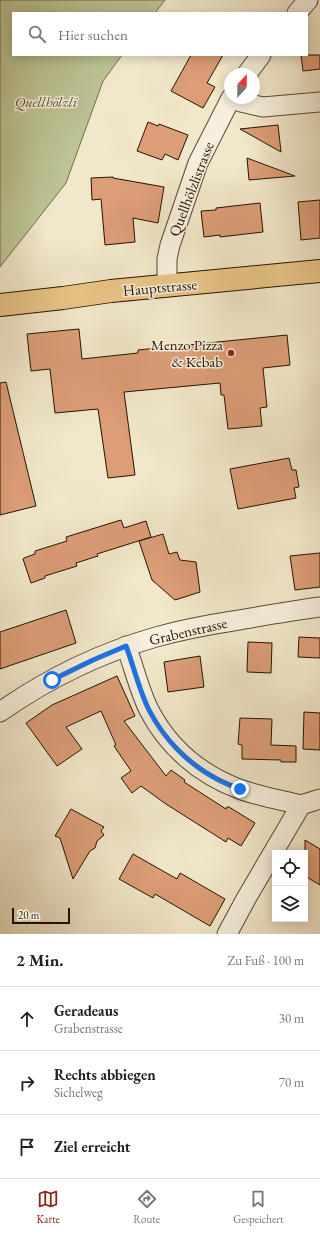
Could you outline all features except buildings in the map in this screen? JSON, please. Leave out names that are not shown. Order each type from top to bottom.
[{"type":"main road","name":"Hauptstrasse","points":[[0,305],[167,285],[320,271]]},
{"type":"street","points":[[298,12],[308,0]]},
{"type":"street","points":[[251,68],[260,56]]},
{"type":"street","points":[[250,104],[263,107],[320,102]]},
{"type":"street","name":"Quellhölzlistrasse","points":[[167,285],[167,259],[170,245],[198,163],[229,104]]},
{"type":"street","name":"Grabenstrasse","points":[[0,712],[22,697],[52,680],[126,646],[157,636],[202,626],[268,614],[320,607]]},
{"type":"street","points":[[126,646],[149,709],[161,731],[176,748],[200,769],[217,779],[240,789],[301,805],[320,799]]},
{"type":"street","points":[[227,934],[301,805]]},
{"type":"green space","name":"Quellhölzli","points":[[0,0],[165,0],[156,12],[12,12],[12,56],[121,56],[103,81],[66,183],[0,267]]},
{"type":"place","name":"Menzo Pizza & Kebab","points":[[231,353]]},
{"type":"route","points":[[52,680],[126,646],[149,709],[161,731],[176,748],[200,769],[217,779],[240,789]]}]
